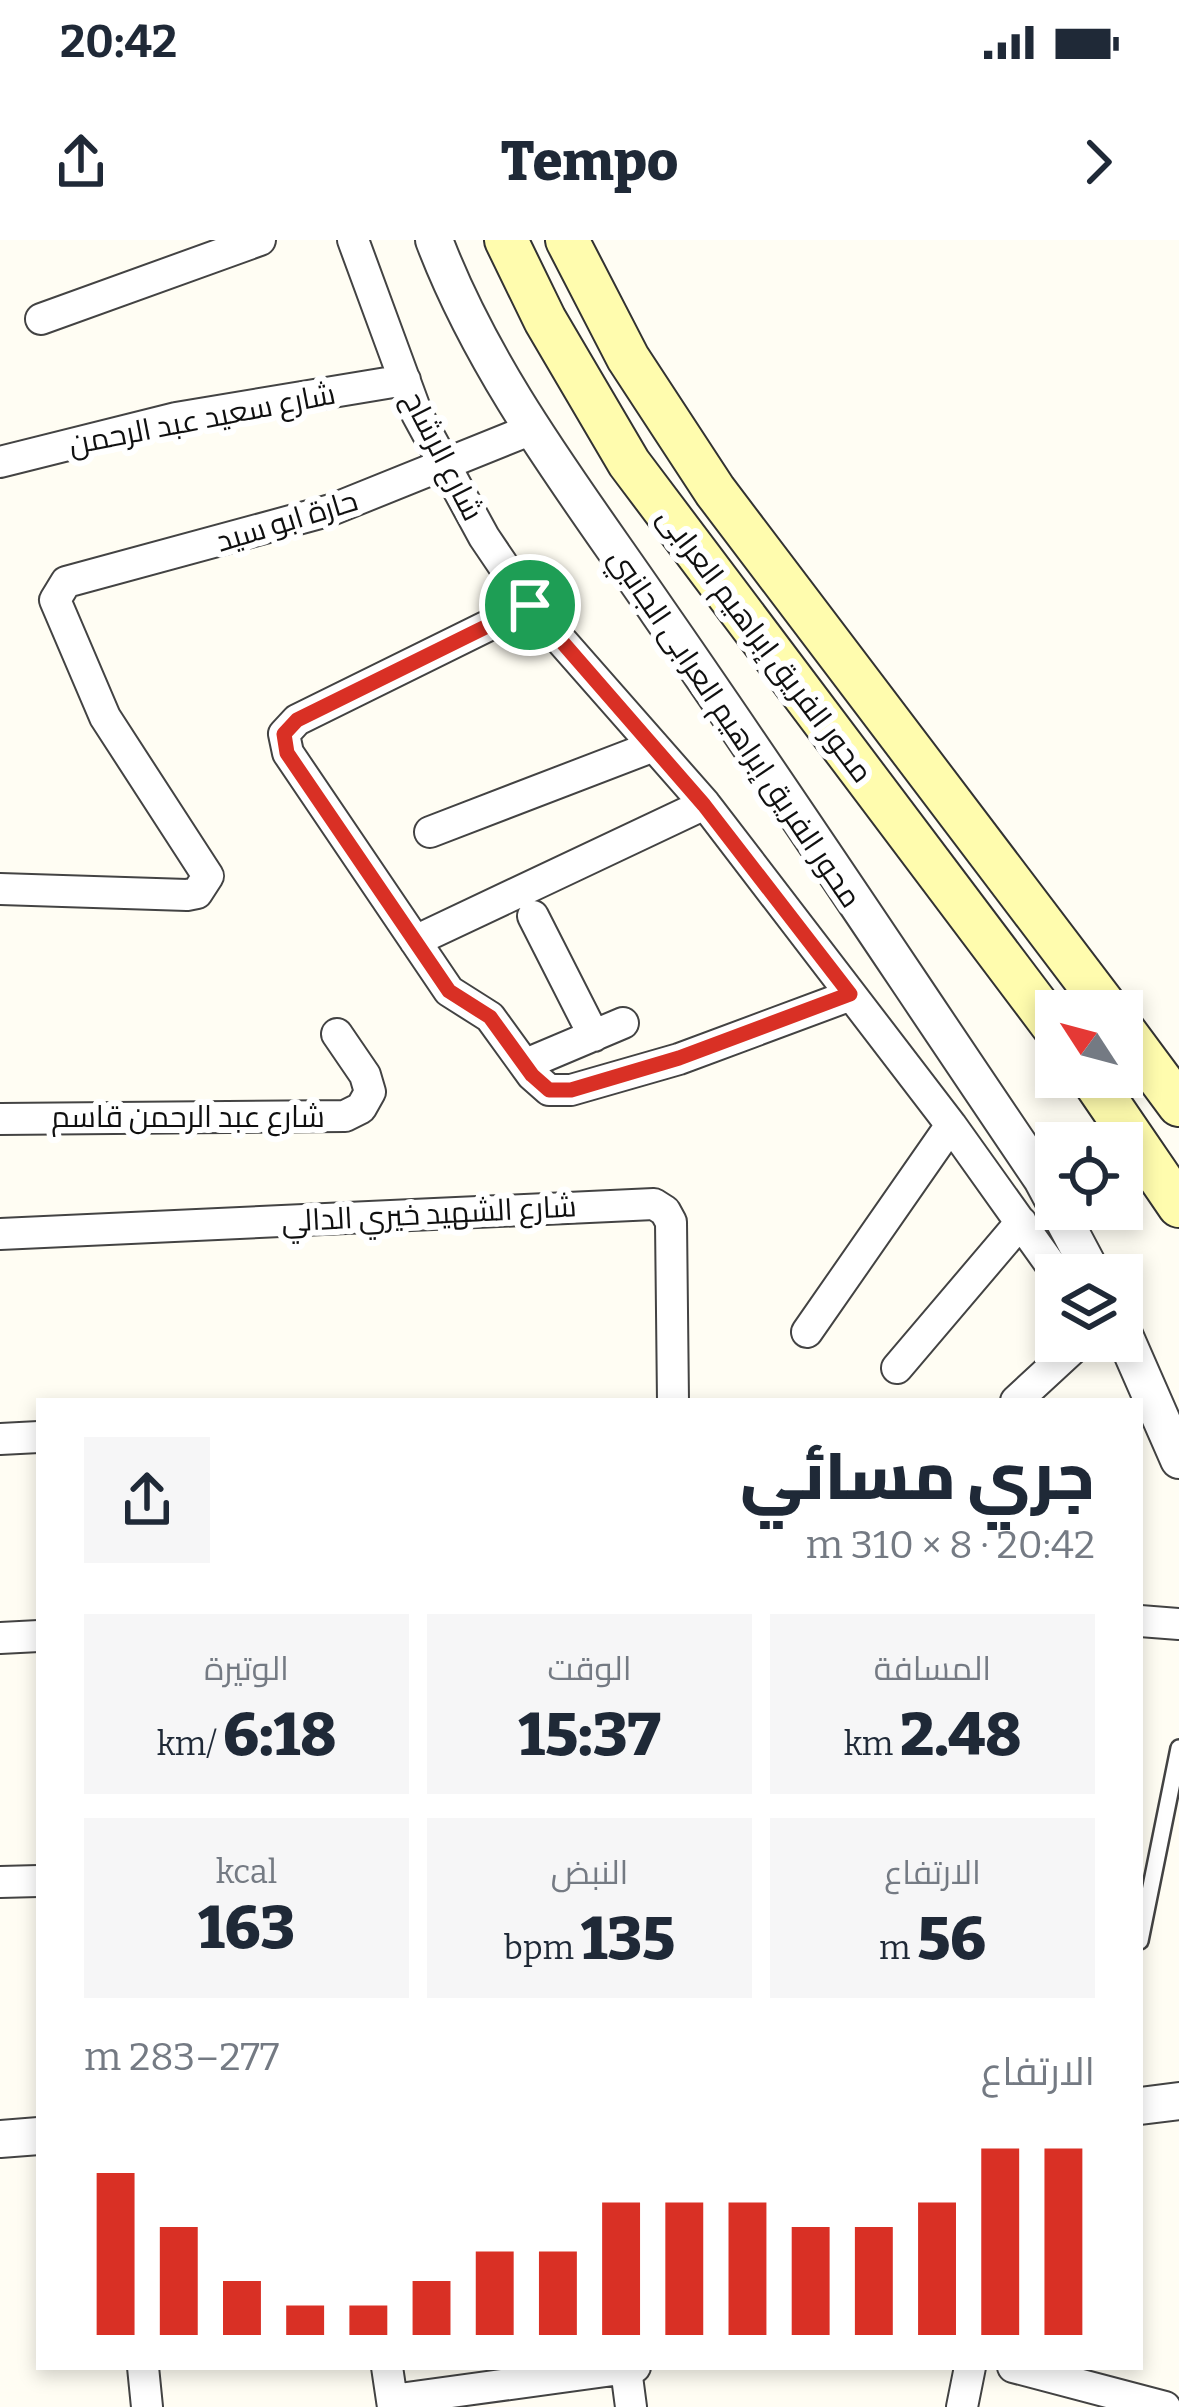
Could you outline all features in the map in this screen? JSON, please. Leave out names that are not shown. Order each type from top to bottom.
[{"type":"main road","name":"محور الفريق إبراهيم العرابى","points":[[506,240],[585,392],[653,497],[1035,1002]]},
{"type":"main road","name":"محور الفريق إبراهيم العرابى","points":[[567,240],[628,358],[715,491],[1093,990]]},
{"type":"main road","points":[[1143,1056],[1179,1105]]},
{"type":"main road","points":[[1105,1098],[1179,1206]]},
{"type":"street","points":[[41,319],[214,248],[260,240]]},
{"type":"street","name":"شارع الرشاح","points":[[353,240],[442,464],[530,605],[704,805],[951,1125],[1044,1254]]},
{"type":"street","name":"محور الفريق إبراهيم العرابى الجانبي","points":[[434,240],[503,384],[1035,1172]]},
{"type":"street","name":"شارع سعيد عبد الرحمن","points":[[0,462],[176,418],[405,380]]},
{"type":"street","name":"حارة ابو سيد","points":[[0,889],[188,895],[205,886],[208,876],[119,743],[58,610],[58,590],[66,582],[273,529],[369,496],[532,428]]},
{"type":"street","points":[[530,605],[297,720],[284,734],[287,753],[449,991],[490,1017],[540,1084],[561,1092],[679,1058],[850,994]]},
{"type":"street","points":[[430,832],[654,746]]},
{"type":"street","points":[[415,941],[704,805]]},
{"type":"street","points":[[526,1064],[609,1029],[533,916]]},
{"type":"street","name":"شارع عبد الرحمن قاسم","points":[[0,1119],[345,1116],[361,1108],[370,1092],[365,1075],[337,1034]]},
{"type":"street","points":[[807,1332],[951,1125]]},
{"type":"street","name":"شارع الشهيد خيري الدالي","points":[[0,1234],[654,1204],[671,1222],[673,1398]]},
{"type":"street","points":[[897,1368],[1022,1222]]},
{"type":"street","points":[[1019,1398],[1058,1362]]},
{"type":"street","points":[[1136,1362],[1179,1460]]},
{"type":"street","points":[[0,1439],[36,1437]]},
{"type":"street","points":[[1143,1621],[1179,1624]]},
{"type":"street","points":[[0,1638],[36,1636]]},
{"type":"street","points":[[0,1882],[36,1881]]},
{"type":"street","points":[[1143,2105],[1178,2096]]},
{"type":"street","points":[[0,2139],[36,2136]]},
{"type":"street","points":[[143,2370],[147,2407]]},
{"type":"street","points":[[388,2370],[393,2403],[613,2370]]},
{"type":"street","points":[[626,2370],[631,2407]]},
{"type":"street","points":[[970,2370],[970,2405]]},
{"type":"street","points":[[1024,2370],[1165,2407]]},
{"type":"lane","points":[[1143,1926],[1179,1748]]},
{"type":"lane","points":[[1159,1847],[1179,1854]]},
{"type":"route","points":[[530,605],[704,805],[850,994],[679,1058],[561,1092],[540,1084],[490,1017],[449,991],[287,753],[284,734],[297,720],[530,605]]}]
